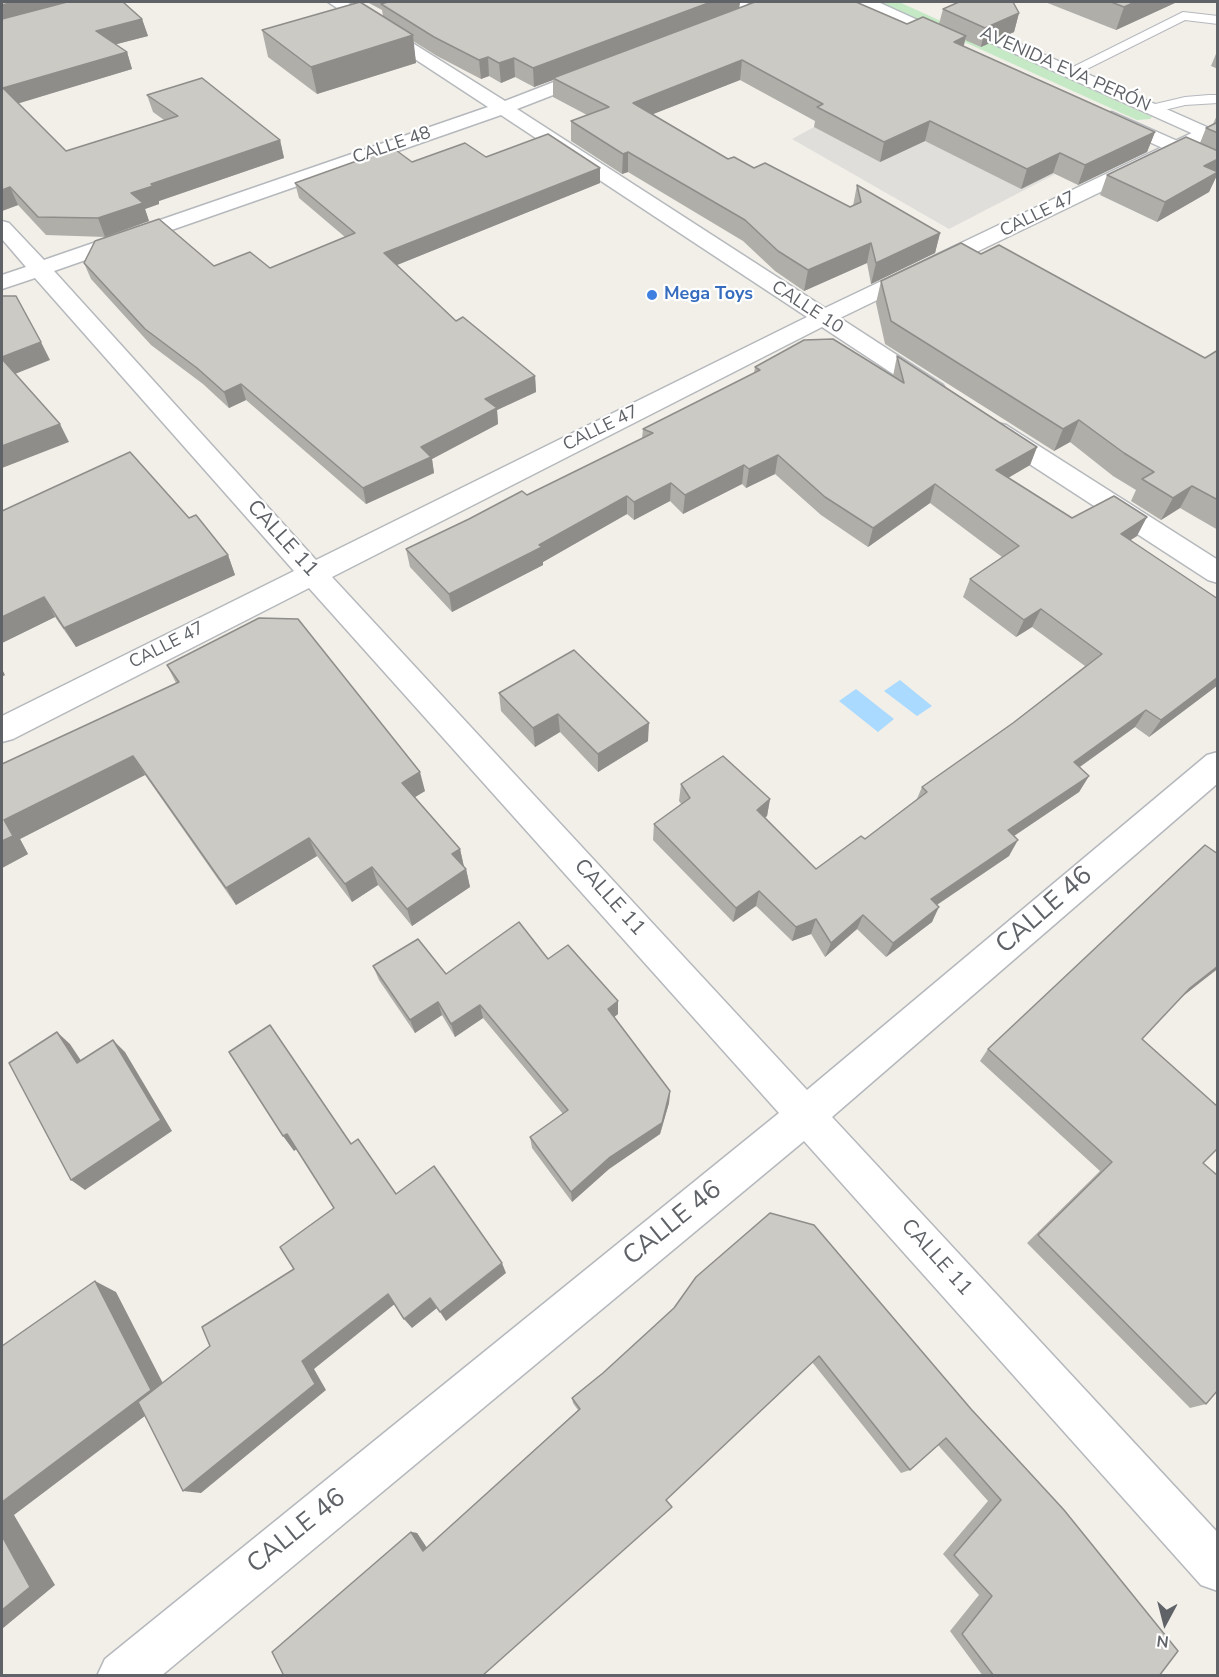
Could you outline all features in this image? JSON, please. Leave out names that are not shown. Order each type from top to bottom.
[{"type":"street","name":"CALLE 10","points":[[336,2],[503,108],[951,401]]},
{"type":"street","name":"AVENIDA EVA PERÓN","points":[[866,2],[962,47]]},
{"type":"street","points":[[734,10],[763,8]]},
{"type":"street","name":"AVENIDA EVA PERÓN","points":[[944,16],[1211,136]]},
{"type":"street","name":"CALLE 48","points":[[2,282],[503,108],[613,66]]},
{"type":"street","name":"AVENIDA EVA PERÓN","points":[[1091,108],[1218,167]]},
{"type":"street","name":"CALLE 47","points":[[2,730],[823,318],[1176,149],[1211,136]]},
{"type":"street","name":"CALLE 11","points":[[2,227],[312,573],[1218,1568]]},
{"type":"street","points":[[981,420],[1218,573]]},
{"type":"street","name":"CALLE 46","points":[[122,1676],[806,1115],[1218,764]]},
{"type":"lane","points":[[1070,72],[1183,16],[1218,20]]},
{"type":"lane","points":[[1152,109],[1200,98],[1218,99]]},
{"type":"shaded area","points":[[814,127],[1121,140],[949,229],[792,139]]},
{"type":"green space","points":[[876,2],[899,2],[1152,117],[1137,120]]},
{"type":"water","points":[[900,680],[932,706],[917,716],[884,691]]},
{"type":"water","points":[[856,689],[894,719],[878,732],[839,701]]},
{"type":"building","points":[[67,2],[123,2],[142,19],[96,31],[127,52],[3,88],[66,151],[178,116],[147,95],[202,78],[280,140],[151,184],[153,186],[131,193],[143,203],[98,218],[38,217],[10,187],[2,190],[2,19]]},
{"type":"building","points":[[360,2],[413,35],[311,67],[262,30]]},
{"type":"building","points":[[388,2],[711,2],[533,68],[514,58],[499,63],[488,57],[479,60],[434,37],[381,4]]},
{"type":"building","points":[[755,2],[856,2],[907,24],[923,17],[966,36],[954,42],[1155,132],[1085,165],[1060,153],[1027,169],[930,121],[884,142],[817,107],[823,104],[742,60],[633,103],[728,159],[734,157],[754,168],[765,163],[850,207],[861,202],[857,185],[940,233],[876,263],[871,243],[808,270],[778,251],[745,220],[628,152],[623,154],[571,121],[609,107],[553,78]]},
{"type":"building","points":[[959,2],[1013,2],[1019,13],[985,28],[943,9]]},
{"type":"building","points":[[1111,2],[1135,2],[1124,7]]},
{"type":"building","points":[[1216,123],[1218,133],[1206,128]]},
{"type":"building","points":[[548,134],[600,168],[384,253],[456,321],[463,317],[535,376],[485,399],[497,408],[421,447],[431,457],[363,488],[241,384],[224,392],[197,368],[145,329],[84,263],[95,241],[159,219],[214,266],[250,252],[270,268],[355,233],[295,183],[393,148],[412,162],[465,143],[486,157]]},
{"type":"building","points":[[1186,137],[1218,151],[1218,159],[1204,166],[1218,172],[1165,202],[1107,175]]},
{"type":"building","points":[[961,243],[981,254],[999,245],[1205,358],[1218,350],[1218,500],[1192,486],[1173,498],[1142,479],[1154,472],[1079,420],[1063,429],[891,321],[881,281]]},
{"type":"building","points":[[2,296],[16,296],[41,342],[2,357]]},
{"type":"building","points":[[833,339],[904,383],[897,356],[1037,447],[996,470],[1072,518],[1114,496],[1147,517],[1121,534],[1218,599],[1218,677],[1161,720],[1146,710],[1074,762],[1089,776],[1008,830],[1018,840],[931,899],[939,907],[893,943],[863,915],[831,943],[816,919],[796,927],[759,891],[736,908],[654,824],[690,798],[681,784],[723,756],[770,799],[757,810],[816,869],[861,836],[865,839],[927,792],[922,787],[1013,723],[1102,654],[1041,609],[1024,620],[970,579],[1019,546],[935,484],[873,528],[825,497],[778,455],[749,469],[744,465],[685,495],[671,483],[634,502],[627,496],[539,545],[542,547],[449,594],[406,549],[522,491],[527,495],[653,433],[643,429],[760,370],[755,367],[804,340]]},
{"type":"building","points":[[2,359],[60,424],[2,446]]},
{"type":"building","points":[[130,452],[189,518],[196,515],[228,555],[64,628],[44,597],[2,617],[2,511]]},
{"type":"building","points":[[259,618],[298,619],[420,772],[402,783],[460,849],[452,854],[466,869],[407,909],[372,867],[345,884],[309,838],[226,888],[133,756],[4,820],[13,836],[2,841],[2,764],[179,682],[167,665]]},
{"type":"building","points":[[574,650],[649,723],[598,754],[558,714],[533,728],[499,693]]},
{"type":"building","points":[[1205,845],[1218,854],[1218,966],[1190,988],[1142,1039],[1218,1107],[1218,1148],[1203,1163],[1218,1176],[1218,1390],[1206,1404],[1038,1235],[1112,1162],[988,1049]]},
{"type":"building","points":[[519,922],[548,959],[568,945],[618,1001],[608,1009],[670,1091],[662,1123],[609,1158],[571,1192],[530,1137],[568,1110],[480,1005],[451,1024],[438,1002],[410,1020],[373,966],[418,939],[446,974]]},
{"type":"building","points":[[270,1025],[351,1144],[358,1139],[396,1194],[434,1166],[502,1263],[440,1312],[430,1298],[404,1319],[388,1294],[302,1361],[315,1384],[183,1491],[138,1402],[210,1346],[202,1327],[294,1269],[280,1247],[334,1208],[287,1134],[283,1136],[229,1052]]},
{"type":"building","points":[[57,1032],[77,1063],[113,1040],[161,1120],[71,1180],[9,1063]]},
{"type":"building","points":[[770,1213],[814,1225],[971,1409],[1064,1510],[1178,1651],[1159,1676],[994,1676],[962,1634],[992,1596],[954,1555],[1001,1500],[946,1438],[910,1470],[819,1356],[666,1500],[672,1507],[482,1676],[284,1676],[272,1652],[411,1532],[423,1551],[580,1409],[572,1398],[674,1308],[696,1277]]},
{"type":"building","points":[[95,1281],[151,1390],[2,1502],[2,1346]]},
{"type":"building","points":[[2,1536],[30,1587],[2,1610]]},
{"type":"place","name":"Mega Toys","points":[[652,295]]}]
